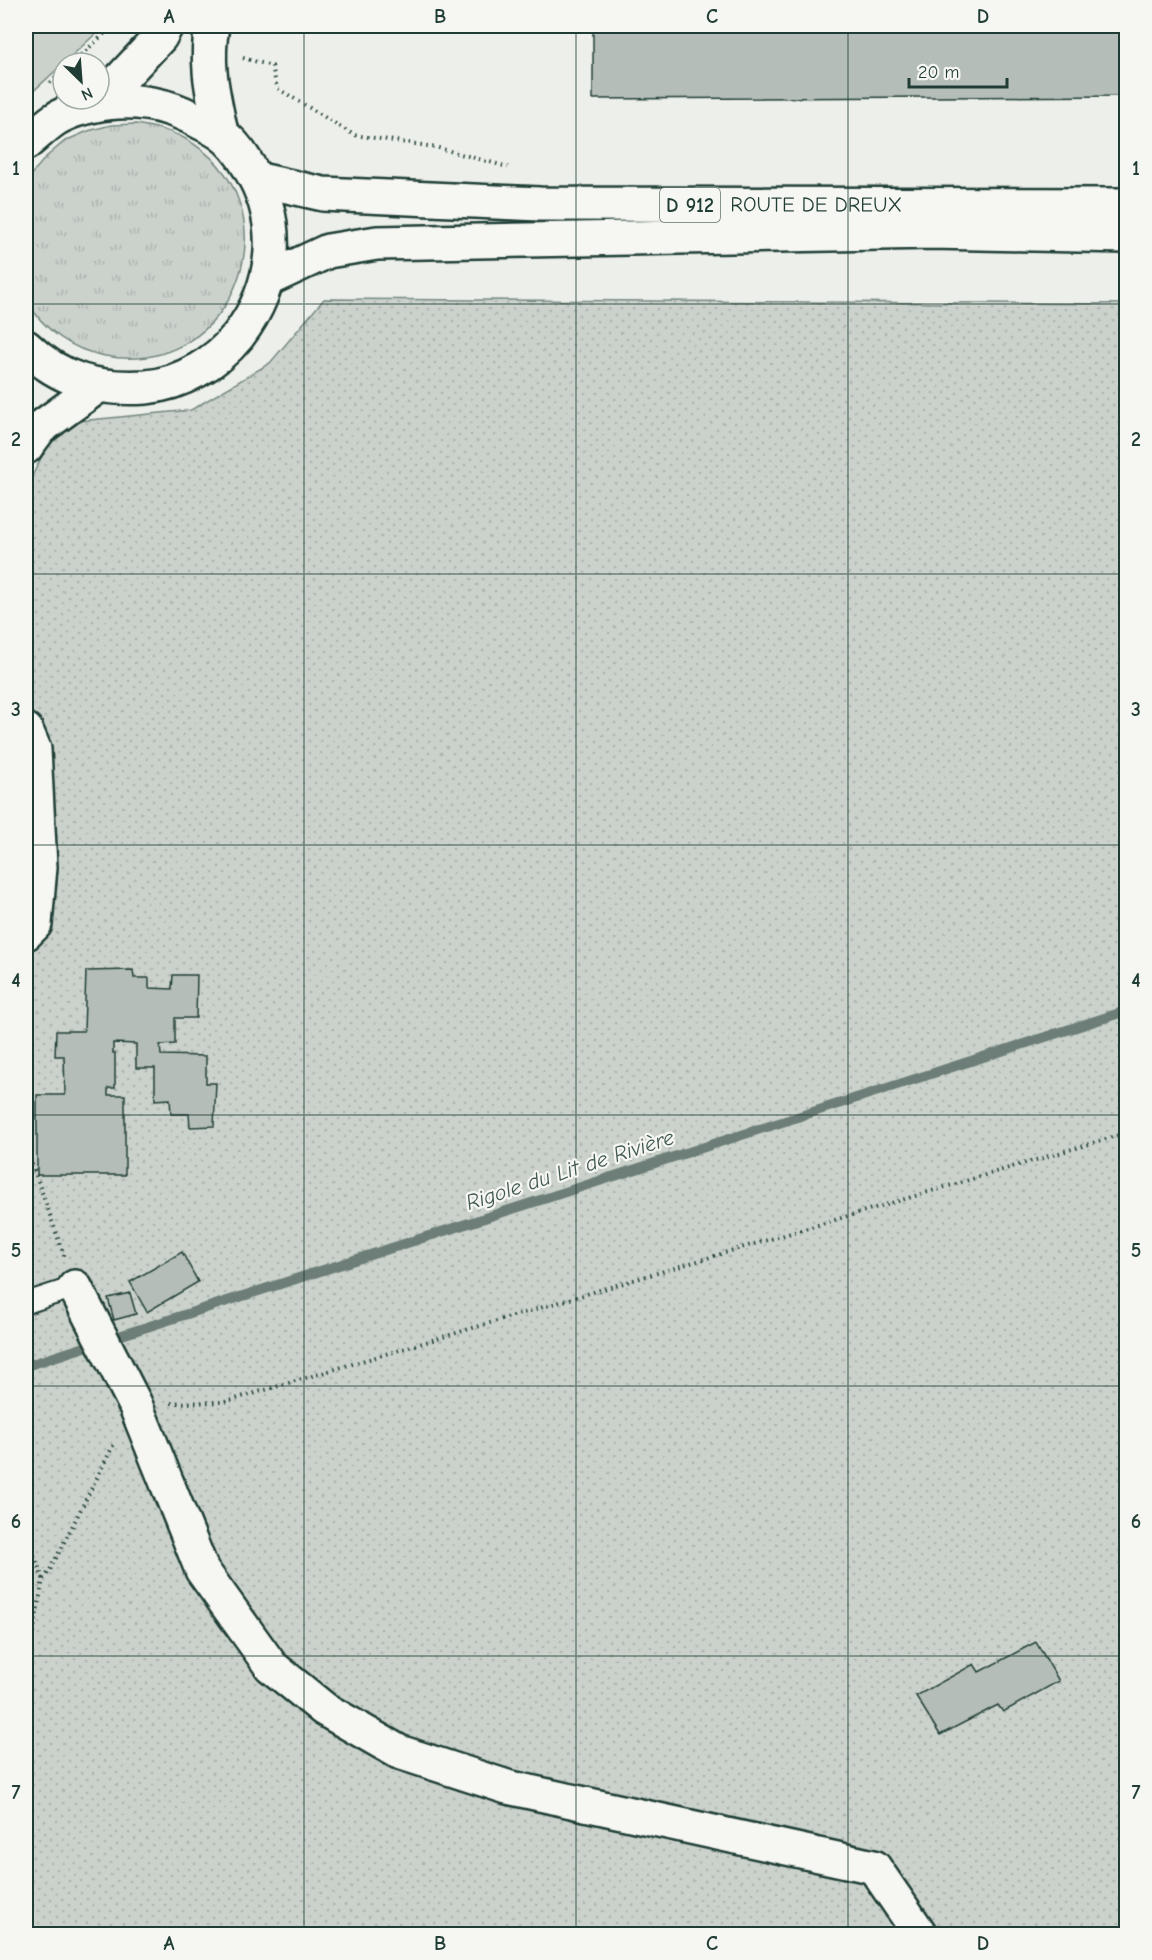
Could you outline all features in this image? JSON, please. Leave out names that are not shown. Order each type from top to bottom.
[{"type":"main road","points":[[111,90],[160,37],[166,26]]},
{"type":"main road","points":[[212,26],[208,49],[210,81],[221,134]]},
{"type":"main road","points":[[26,347],[36,358],[65,376],[117,389],[157,386],[195,372],[228,348],[253,316],[268,279],[272,245],[268,211],[256,179],[241,154],[221,134],[178,109],[139,101],[111,103]]},
{"type":"main road","points":[[26,143],[55,119],[78,111]]},
{"type":"main road","name":"ROUTE DE DREUX","points":[[256,179],[323,194],[540,204],[1126,206]]},
{"type":"main road","name":"ROUTE DE DREUX","points":[[268,279],[328,250],[377,243],[932,232],[1126,236]]},
{"type":"main road","points":[[26,447],[40,428],[99,386]]},
{"type":"main road","points":[[26,730],[34,749],[40,867],[35,924],[26,933]]},
{"type":"main road","points":[[75,1287],[135,1404],[202,1570],[271,1666],[324,1709],[399,1752],[507,1787],[874,1867],[920,1935]]},
{"type":"lane","points":[[26,1303],[75,1287]]},
{"type":"path","points":[[85,51],[113,26]]},
{"type":"path","points":[[43,1579],[49,1572],[135,1404],[225,1402],[1126,1133]]},
{"type":"path","points":[[26,1147],[75,1287]]},
{"type":"path","points":[[26,1533],[43,1579],[26,1665]]},
{"type":"green space","points":[[26,26],[104,26],[77,51],[51,51],[51,75],[26,98]]},
{"type":"green space","points":[[136,124],[167,131],[184,138],[220,167],[239,203],[245,242],[237,280],[218,315],[189,341],[151,356],[105,356],[81,349],[59,337],[41,320],[26,300],[26,184],[46,157],[65,141],[88,131],[111,125]]},
{"type":"green space","points":[[324,299],[1126,304],[1126,1934],[26,1934],[26,488],[59,423],[191,410],[270,363]]},
{"type":"building","points":[[593,26],[1126,26],[1126,96],[593,99]]},
{"type":"building","points":[[133,970],[134,978],[149,978],[149,988],[172,989],[173,975],[197,975],[196,1018],[175,1018],[175,1044],[160,1045],[161,1055],[206,1056],[206,1083],[216,1083],[214,1126],[190,1127],[189,1114],[171,1114],[170,1099],[155,1100],[155,1068],[136,1068],[136,1044],[113,1043],[115,1088],[108,1088],[108,1095],[125,1095],[125,1175],[37,1175],[37,1095],[65,1095],[64,1056],[55,1056],[56,1031],[84,1031],[86,971]]},
{"type":"building","points":[[182,1252],[198,1282],[147,1312],[130,1282]]},
{"type":"building","points":[[130,1293],[136,1314],[114,1320],[108,1298]]},
{"type":"building","points":[[1036,1642],[1059,1681],[1003,1712],[998,1705],[940,1735],[916,1696],[974,1664],[979,1672]]},
{"type":"waterway","name":"Rigole du Lit de Rivière","points":[[26,1366],[1126,1011]]}]
